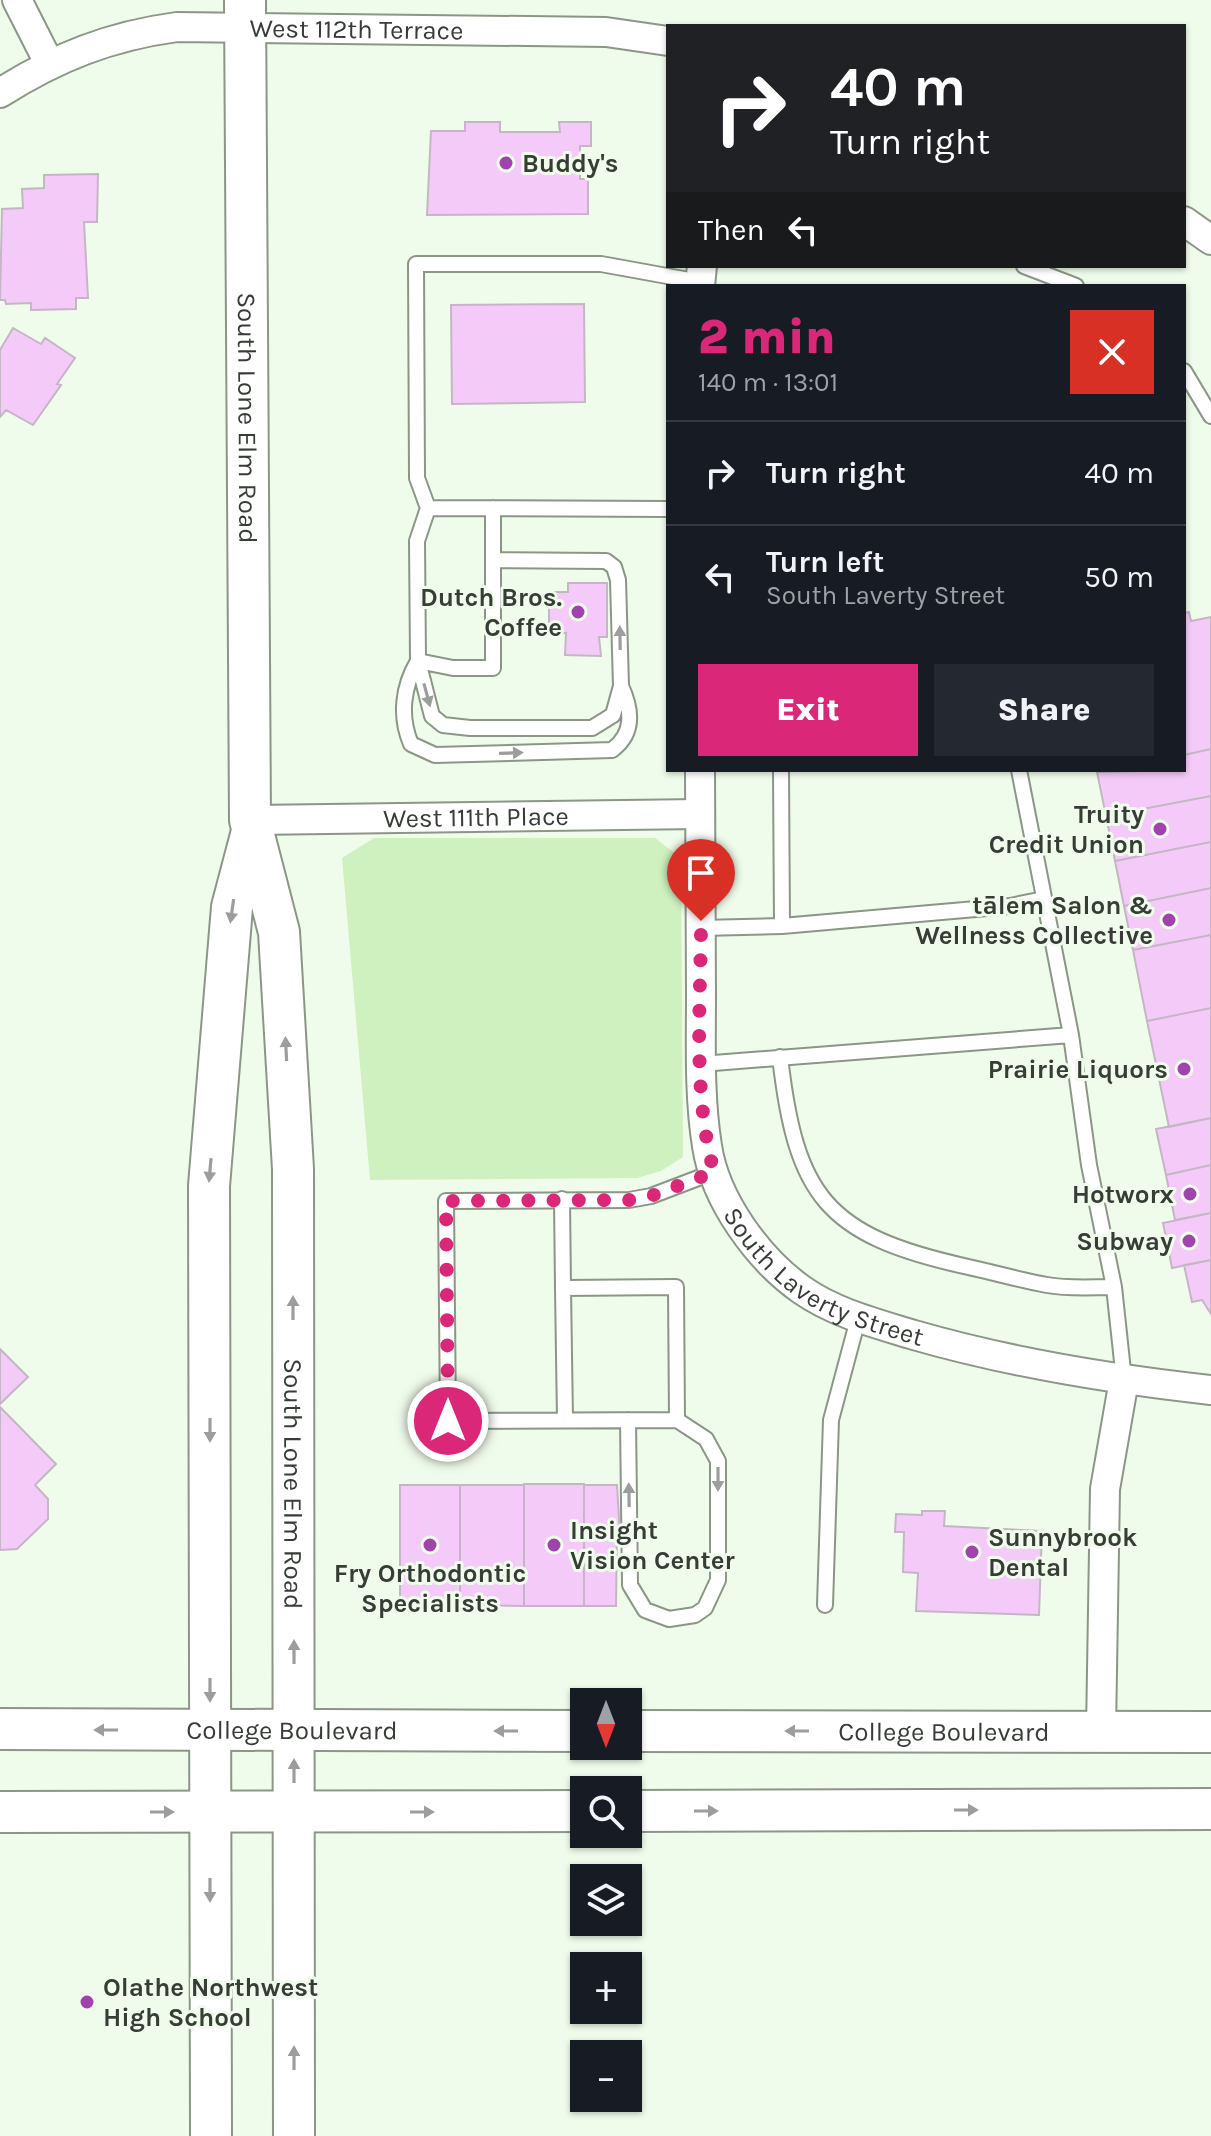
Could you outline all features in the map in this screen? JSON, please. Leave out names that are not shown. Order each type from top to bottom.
[{"type":"street","points":[[17,0],[49,63]]},
{"type":"street","name":"West 112th Terrace","points":[[0,93],[49,63],[138,32],[245,13],[606,32],[666,41]]},
{"type":"street","name":"South Lone Elm Road","points":[[211,2136],[209,1186],[232,907],[250,828],[245,13]]},
{"type":"street","points":[[1186,222],[1211,240]]},
{"type":"street","name":"South Laverty Street","points":[[700,772],[701,1064],[707,1147],[714,1172],[752,1241],[778,1271],[803,1291],[858,1319],[980,1354],[1124,1380],[1211,1390]]},
{"type":"street","name":"West 111th Place","points":[[250,828],[700,814]]},
{"type":"street","name":"South Lone Elm Road","points":[[250,828],[279,932],[293,1169],[294,2136]]},
{"type":"street","points":[[1101,1731],[1105,1489],[1124,1380]]},
{"type":"street","name":"College Boulevard","points":[[0,1729],[570,1731]]},
{"type":"street","name":"College Boulevard","points":[[642,1731],[1211,1732]]},
{"type":"street","points":[[642,1811],[1211,1809]]},
{"type":"street","points":[[0,1812],[570,1811]]},
{"type":"lane","points":[[493,560],[606,561],[614,567],[618,580],[621,686],[613,715],[592,728],[456,726],[443,725],[432,716],[418,661],[417,541],[428,508],[417,478],[416,264],[601,264],[701,278]]},
{"type":"lane","points":[[1029,268],[1071,284]]},
{"type":"lane","points":[[1186,374],[1211,416]]},
{"type":"lane","points":[[428,508],[666,509]]},
{"type":"lane","points":[[418,661],[453,668],[493,668],[493,508]]},
{"type":"lane","points":[[418,661],[405,682],[405,730],[411,744],[435,755],[612,750],[622,742],[630,725],[629,704],[621,686]]},
{"type":"lane","points":[[781,772],[782,926]]},
{"type":"lane","points":[[1019,772],[1071,1035],[1089,1165],[1114,1287],[1124,1380]]},
{"type":"lane","points":[[701,928],[782,926],[1010,906],[1044,899]]},
{"type":"lane","points":[[701,1064],[1071,1035]]},
{"type":"lane","points":[[780,1057],[787,1118],[803,1166],[832,1209],[857,1230],[915,1255],[1050,1286],[1114,1287]]},
{"type":"lane","points":[[628,1420],[630,1585],[645,1610],[669,1619],[695,1615],[705,1608],[718,1580],[718,1461],[706,1439],[677,1420],[628,1420],[565,1420],[448,1421],[446,1201],[629,1200],[651,1196],[714,1172]]},
{"type":"lane","points":[[562,1199],[565,1420]]},
{"type":"lane","points":[[563,1288],[676,1287],[677,1420]]},
{"type":"lane","points":[[825,1605],[831,1420],[858,1319]]},
{"type":"green space","points":[[374,838],[655,838],[681,858],[683,1157],[661,1171],[637,1178],[370,1180],[342,858]]},
{"type":"building","name":"Buddy's","points":[[465,122],[500,122],[500,132],[560,132],[559,122],[591,122],[591,146],[580,146],[580,179],[588,179],[588,214],[427,215],[431,131],[465,131]]},
{"type":"building","points":[[98,174],[97,222],[84,222],[88,298],[76,298],[76,309],[31,310],[31,303],[6,304],[5,300],[0,300],[2,209],[23,208],[22,189],[44,188],[44,175]]},
{"type":"building","points":[[584,304],[585,402],[452,404],[451,305]]},
{"type":"building","points":[[13,328],[41,344],[45,338],[75,358],[57,384],[61,385],[33,425],[6,410],[0,417],[0,350]]},
{"type":"building","name":"Dutch Bros. Coffee","points":[[568,583],[607,583],[607,637],[599,637],[601,656],[565,655],[566,633],[549,633],[549,592],[568,592]]},
{"type":"building","points":[[1189,612],[1191,621],[1211,617],[1211,749],[1186,755],[1186,613]]},
{"type":"building","points":[[1211,749],[1211,796],[1106,816],[1097,772],[1186,772],[1186,755]]},
{"type":"building","name":"Truity Credit Union","points":[[1211,796],[1211,842],[1115,861],[1106,816]]},
{"type":"building","points":[[1211,842],[1211,888],[1124,906],[1115,861]]},
{"type":"building","name":"tālem Salon & Wellness Collective","points":[[1211,888],[1211,935],[1133,950],[1124,906]]},
{"type":"building","points":[[1211,935],[1211,1008],[1147,1021],[1133,950]]},
{"type":"building","name":"Prairie Liquors","points":[[1211,1008],[1211,1118],[1169,1127],[1147,1021]]},
{"type":"building","points":[[1211,1118],[1211,1165],[1166,1175],[1156,1129]]},
{"type":"building","name":"Hotworx","points":[[1211,1165],[1211,1213],[1175,1220],[1166,1175]]},
{"type":"building","name":"Subway","points":[[1211,1213],[1211,1260],[1172,1268],[1163,1223]]},
{"type":"building","points":[[1211,1260],[1211,1314],[1202,1300],[1192,1302],[1184,1265]]},
{"type":"building","points":[[0,1349],[28,1377],[0,1404]]},
{"type":"building","points":[[0,1407],[56,1464],[35,1485],[48,1499],[48,1519],[17,1549],[0,1550]]},
{"type":"building","name":"Insight Vision Center","points":[[524,1484],[584,1484],[584,1606],[524,1606]]},
{"type":"building","name":"Fry Orthodontic Specialists","points":[[400,1485],[460,1485],[460,1605],[400,1605]]},
{"type":"building","points":[[460,1485],[524,1485],[524,1606],[460,1605]]},
{"type":"building","points":[[584,1485],[617,1485],[620,1533],[617,1533],[616,1606],[584,1606]]},
{"type":"building","name":"Sunnybrook Dental","points":[[922,1511],[945,1511],[944,1526],[1042,1531],[1039,1615],[916,1611],[918,1573],[903,1572],[904,1532],[895,1532],[896,1514],[922,1515]]},
{"type":"place","name":"Buddy's","points":[[506,163]]},
{"type":"place","name":"Dutch Bros. Coffee","points":[[578,612]]},
{"type":"place","name":"Truity Credit Union","points":[[1160,829]]},
{"type":"place","name":"tālem Salon & Wellness Collective","points":[[1169,920]]},
{"type":"place","name":"Prairie Liquors","points":[[1184,1069]]},
{"type":"place","name":"Hotworx","points":[[1190,1194]]},
{"type":"place","name":"Subway","points":[[1189,1241]]},
{"type":"place","name":"Fry Orthodontic Specialists","points":[[430,1545]]},
{"type":"place","name":"Insight Vision Center","points":[[554,1545]]},
{"type":"place","name":"Sunnybrook Dental","points":[[972,1552]]},
{"type":"place","name":"Olathe Northwest High School","points":[[87,2002]]},
{"type":"route","points":[[448,1421],[446,1201],[629,1200],[651,1196],[714,1172],[707,1147],[702,1087],[701,921]]}]
